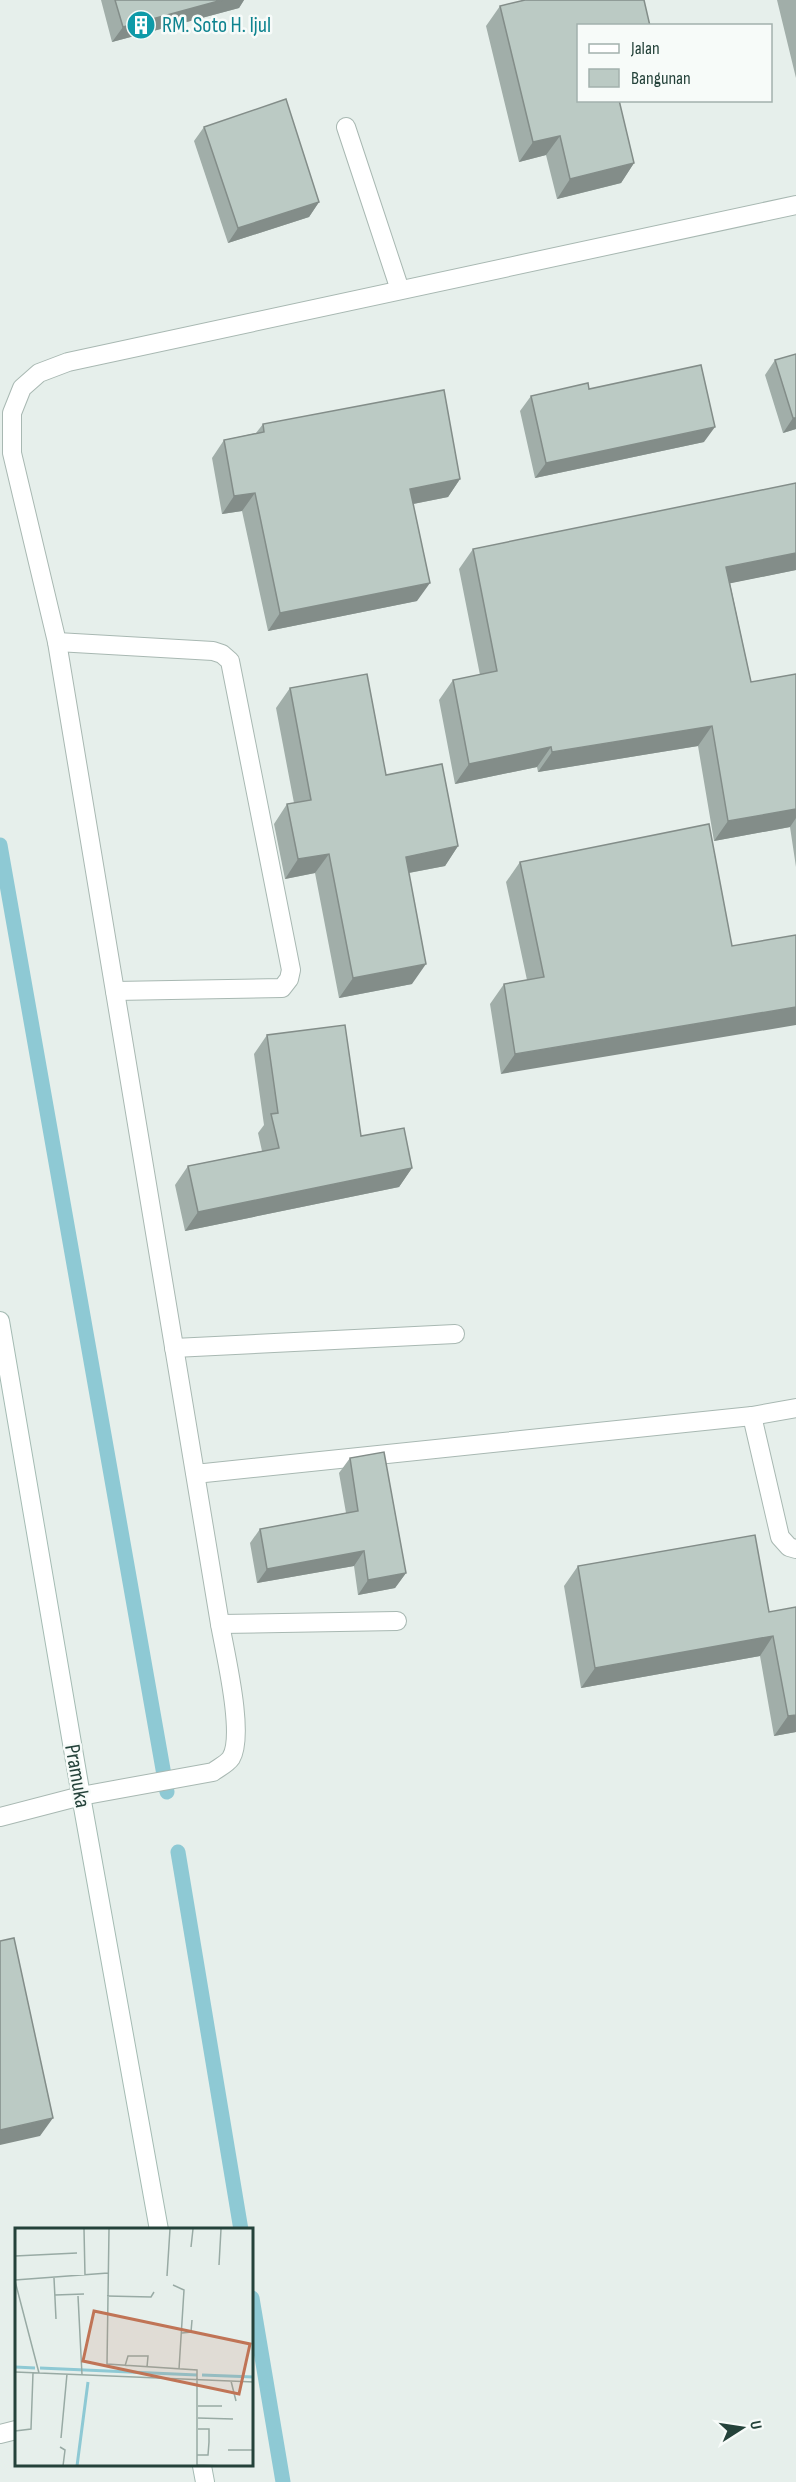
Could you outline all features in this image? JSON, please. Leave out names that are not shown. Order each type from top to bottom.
[{"type":"street","points":[[345,127],[400,290]]},
{"type":"street","points":[[0,1817],[81,1796],[213,1772],[230,1760],[236,1745],[236,1726],[220,1624],[57,642],[12,453],[12,413],[22,388],[39,373],[68,362],[796,205]]},
{"type":"street","points":[[57,642],[213,651],[222,654],[230,662],[291,970],[289,979],[282,988],[115,991]]},
{"type":"street","name":"Pramuka","points":[[0,1321],[81,1796],[159,2228]]},
{"type":"street","points":[[174,1348],[455,1334]]},
{"type":"street","points":[[195,1474],[752,1416],[796,1408]]},
{"type":"street","points":[[752,1416],[780,1537],[789,1547],[796,1549]]},
{"type":"street","points":[[220,1624],[397,1621]]},
{"type":"street","points":[[0,2434],[15,2430]]},
{"type":"street","points":[[202,2467],[205,2482]]},
{"type":"building","points":[[115,0],[222,0],[123,27]]},
{"type":"building","points":[[525,0],[644,0],[650,24],[577,24],[577,102],[619,102],[634,163],[570,179],[560,136],[533,142],[500,6]]},
{"type":"building","points":[[286,99],[319,202],[238,228],[204,127]]},
{"type":"building","points":[[796,354],[796,418],[793,418],[775,360]]},
{"type":"building","points":[[701,365],[715,427],[546,463],[531,396],[588,383],[589,389]]},
{"type":"building","points":[[444,390],[460,479],[410,489],[430,583],[280,613],[255,493],[234,496],[224,440],[264,432],[263,424]]},
{"type":"building","points":[[796,483],[796,553],[726,567],[751,682],[796,674],[796,809],[728,821],[712,726],[552,752],[551,747],[469,764],[453,680],[497,671],[473,549]]},
{"type":"building","points":[[367,674],[386,775],[442,764],[458,846],[406,857],[426,964],[353,978],[329,854],[298,859],[287,804],[311,800],[290,688]]},
{"type":"building","points":[[709,824],[732,946],[796,935],[796,1007],[515,1054],[504,984],[544,977],[520,862]]},
{"type":"building","points":[[345,1025],[361,1136],[404,1128],[412,1168],[198,1212],[188,1166],[279,1148],[271,1114],[278,1113],[267,1035]]},
{"type":"building","points":[[384,1452],[406,1573],[368,1580],[364,1551],[267,1569],[260,1529],[358,1511],[350,1458]]},
{"type":"building","points":[[755,1535],[769,1612],[796,1607],[796,1715],[788,1716],[773,1636],[595,1668],[578,1566]]},
{"type":"building","points":[[14,1938],[53,2118],[0,2130],[0,1941]]},
{"type":"waterway","points":[[0,845],[167,1792]]},
{"type":"waterway","points":[[178,1852],[241,2228]]},
{"type":"waterway","points":[[254,2310],[283,2482]]},
{"type":"place","name":"RM. Soto H. Ijul","points":[[141,25]]}]
